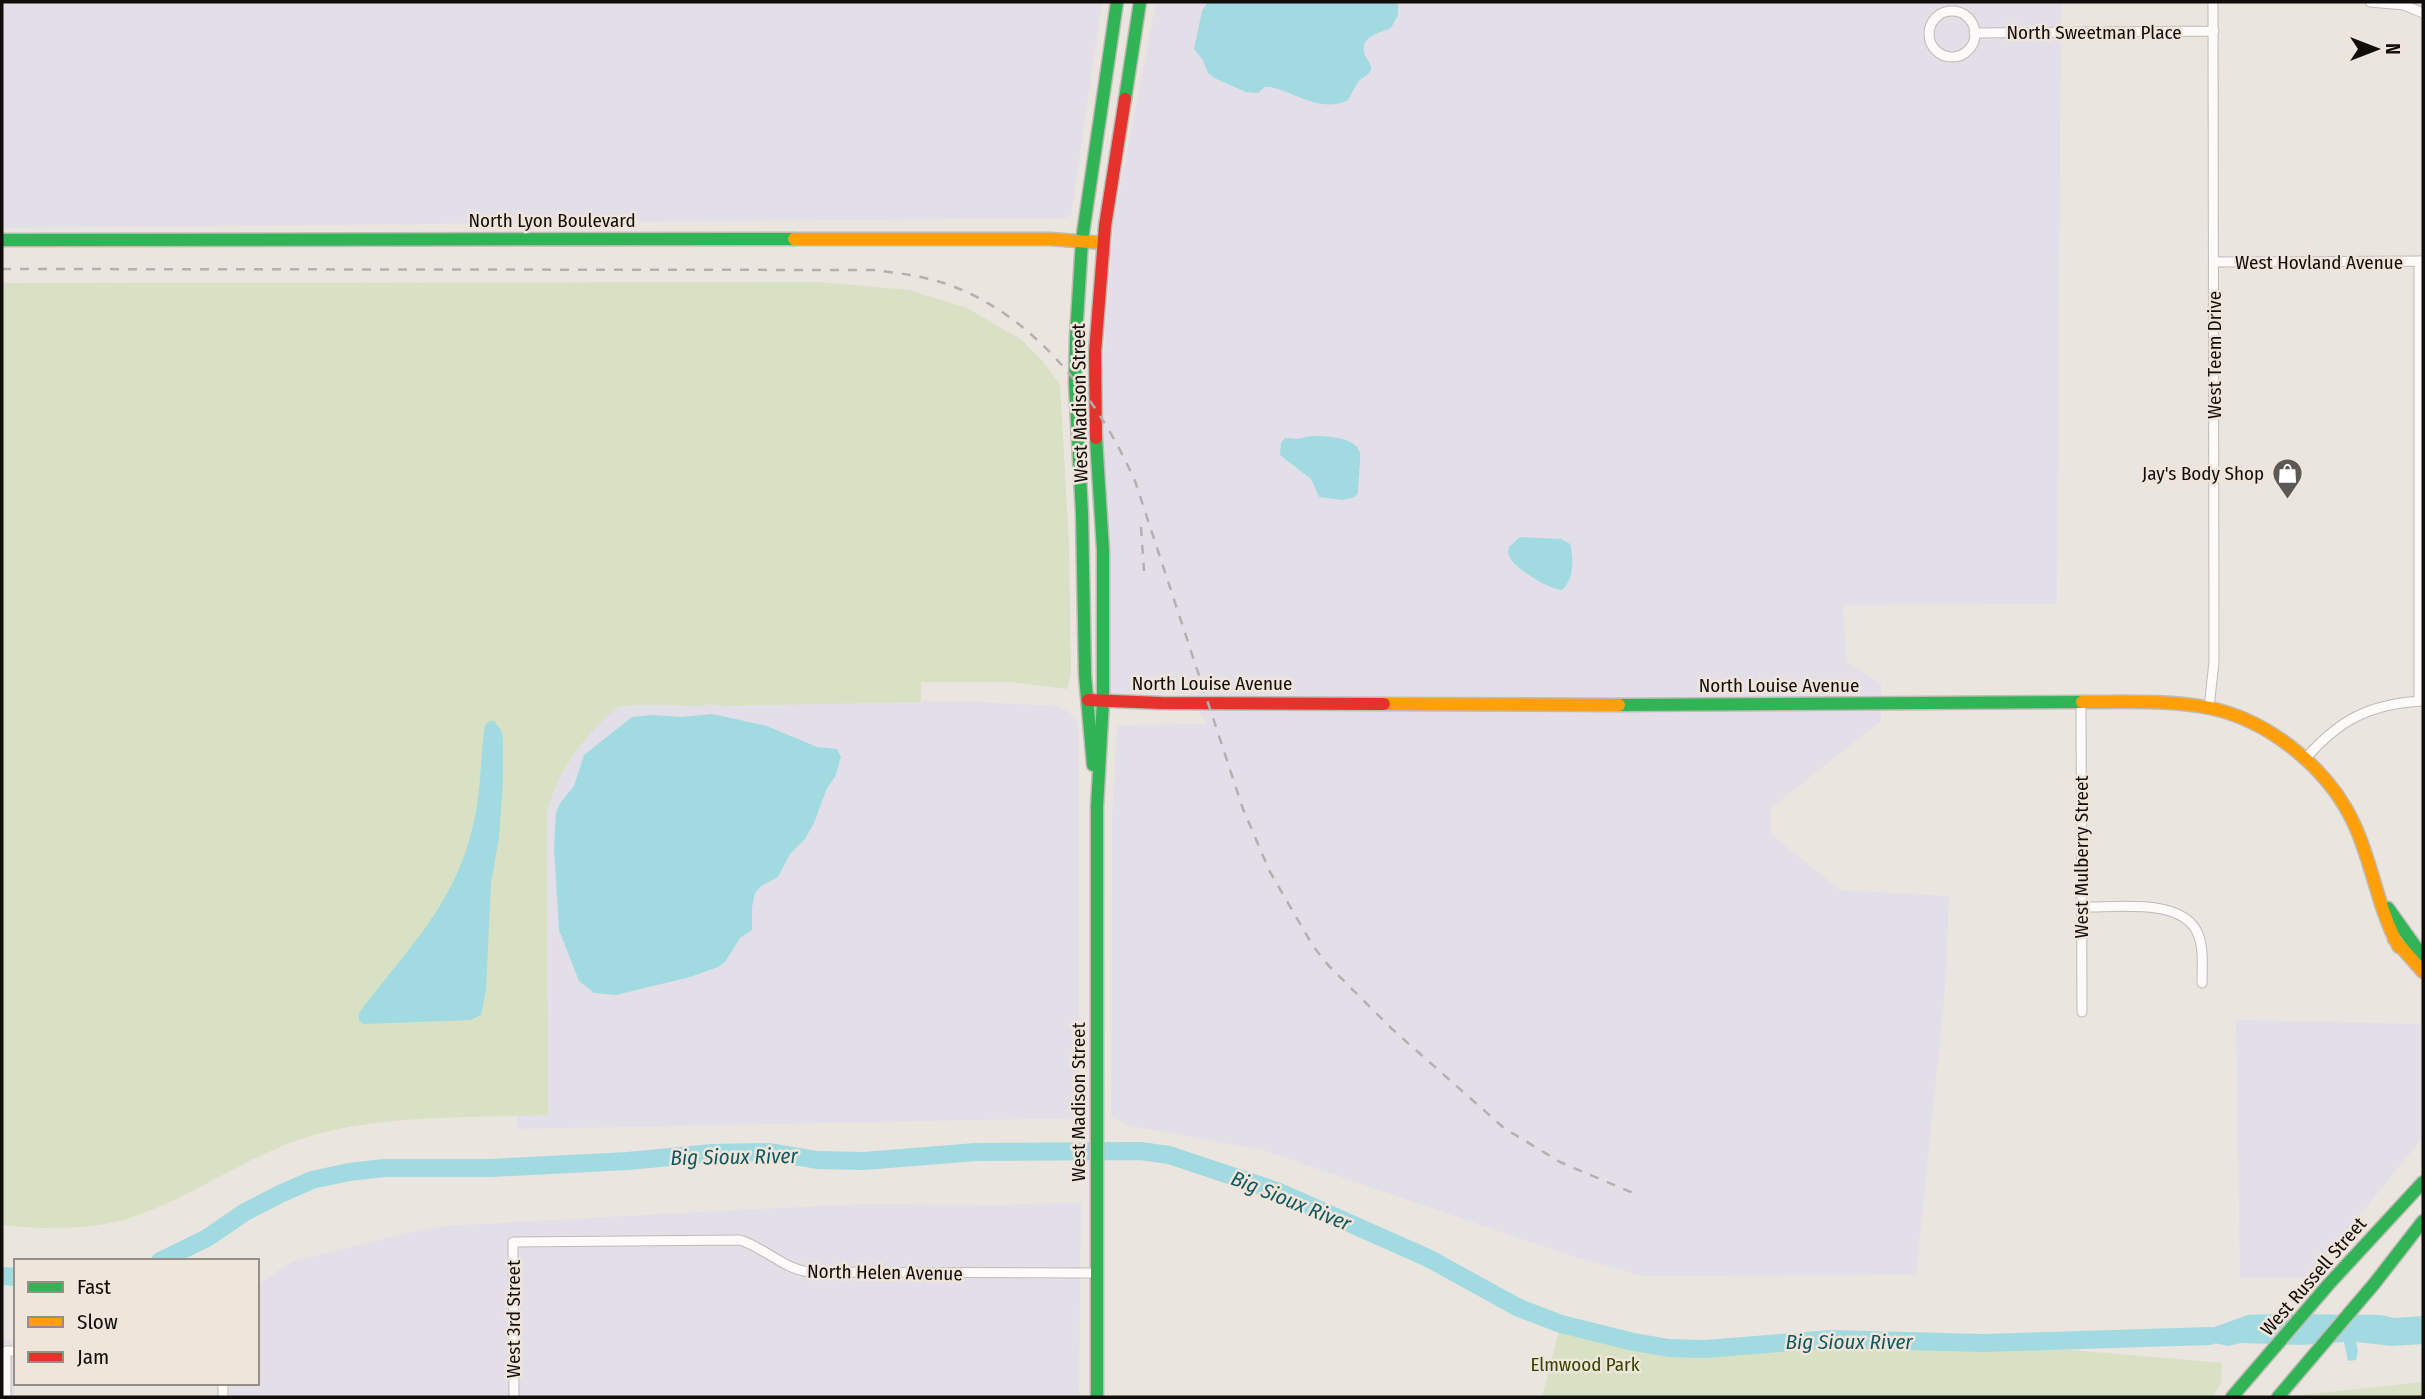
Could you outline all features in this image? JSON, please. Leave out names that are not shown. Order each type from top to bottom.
[{"type":"main road","name":"West Madison Street","points":[[1097,807],[1087,699],[1075,383],[1082,240],[1117,2]]},
{"type":"main road","name":"West Madison Street","points":[[1097,1397],[1097,807],[1103,701],[1103,550],[1095,396],[1096,324],[1103,243],[1140,2]]},
{"type":"main road","name":"North Lyon Boulevard","points":[[2,240],[1082,240],[1103,243]]},
{"type":"main road","name":"North Louise Avenue","points":[[1087,699],[1184,703],[1748,705],[2081,702],[2160,703],[2208,708],[2233,715],[2262,728],[2305,759],[2331,786],[2350,815],[2364,846],[2394,939],[2423,983]]},
{"type":"main road","name":"North Louise Avenue","points":[[2377,890],[2423,957]]},
{"type":"main road","points":[[2394,939],[2423,972]]},
{"type":"main road","name":"West Russell Street","points":[[2235,1394],[2328,1285],[2423,1182]]},
{"type":"main road","points":[[2280,1394],[2423,1222]]},
{"type":"street","name":"West Teem Drive","points":[[2208,708],[2214,662],[2213,2]]},
{"type":"street","points":[[2370,2],[2404,5],[2423,13]]},
{"type":"street","points":[[1949,11],[1963,14],[1969,19],[1974,33],[1973,41],[1965,52],[1951,57],[1943,55],[1932,46],[1929,31],[1936,18],[1949,11]]},
{"type":"street","name":"North Sweetman Place","points":[[1974,33],[2214,31]]},
{"type":"street","points":[[2305,759],[2328,734],[2348,719],[2385,705],[2421,701],[2421,261]]},
{"type":"street","name":"West Hovland Avenue","points":[[2214,262],[2421,261]]},
{"type":"street","name":"West Mulberry Street","points":[[2081,702],[2082,1012]]},
{"type":"street","points":[[2081,907],[2158,908],[2181,915],[2192,925],[2199,939],[2202,983]]},
{"type":"street","name":"North Helen Avenue","points":[[513,1242],[740,1240],[769,1253],[786,1265],[809,1272],[1098,1273]]},
{"type":"street","name":"West 3rd Street","points":[[513,1242],[513,1397]]},
{"type":"street","points":[[6,1397],[11,1352]]},
{"type":"shaded area","points":[[2,2],[1102,2],[1071,216],[1064,218],[2,228]]},
{"type":"shaded area","points":[[1156,2],[2061,2],[2057,604],[1843,605],[1846,662],[1881,684],[1881,721],[1771,808],[1771,834],[1840,890],[1949,896],[1945,991],[1916,1275],[1643,1276],[1574,1257],[1259,1149],[1129,1126],[1111,1117],[1112,816],[1117,725],[1207,724],[1189,694],[1110,693],[1106,479],[1101,392],[1114,217]]},
{"type":"shaded area","points":[[515,701],[959,701],[1056,706],[1068,711],[1076,720],[1079,730],[1079,1118],[517,1129]]},
{"type":"shaded area","points":[[2236,1020],[2423,1024],[2423,1137],[2309,1278],[2240,1278]]},
{"type":"shaded area","points":[[1081,1202],[1079,1397],[230,1397],[230,1385],[259,1385],[259,1284],[291,1262],[411,1232],[444,1226],[754,1209],[866,1204],[1001,1205]]},
{"type":"shaded area","points":[[2,1336],[14,1343],[15,1397],[2,1397]]},
{"type":"green space","points":[[818,282],[909,290],[967,308],[1020,339],[1039,357],[1060,384],[1069,544],[1071,673],[1067,689],[1011,682],[921,682],[921,702],[619,707],[598,725],[574,755],[555,787],[547,812],[548,1115],[394,1121],[333,1130],[283,1146],[184,1195],[127,1219],[74,1228],[2,1225],[2,283]]},
{"type":"green space","name":"Elmwood Park","points":[[1561,1324],[1670,1348],[1722,1349],[1877,1339],[2007,1345],[2179,1359],[2222,1363],[2221,1382],[2213,1397],[1542,1397]]},
{"type":"green space","points":[[2423,1382],[2423,1397],[2298,1397],[2301,1395]]},
{"type":"water","points":[[1208,2],[1398,2],[1398,15],[1391,28],[1366,42],[1364,52],[1371,68],[1358,82],[1348,100],[1328,105],[1270,87],[1265,87],[1258,93],[1246,92],[1208,73],[1203,60],[1194,49],[1202,11]]},
{"type":"water","points":[[1285,438],[1339,438],[1357,447],[1360,460],[1358,493],[1355,497],[1342,500],[1319,497],[1311,479],[1280,455],[1281,443]]},
{"type":"water","points":[[1520,537],[1561,539],[1570,544],[1572,568],[1569,581],[1562,590],[1542,583],[1513,563],[1508,552],[1509,547]]},
{"type":"water","points":[[712,714],[767,726],[817,747],[837,749],[841,757],[835,777],[827,788],[805,839],[790,854],[778,877],[761,886],[755,893],[752,930],[740,938],[725,962],[690,977],[616,995],[594,993],[579,981],[559,930],[554,847],[556,813],[560,803],[574,786],[584,755],[632,717]]},
{"type":"water","points":[[494,721],[501,730],[503,739],[503,782],[499,838],[491,883],[486,990],[481,1015],[471,1020],[364,1024],[359,1021],[359,1013],[432,918],[459,868],[470,839],[477,806],[485,725]]},
{"type":"water","points":[[2248,1315],[2381,1315],[2394,1318],[2423,1316],[2423,1344],[2392,1346],[2356,1342],[2356,1360],[2348,1361],[2344,1342],[2301,1345],[2241,1343],[2228,1346],[2186,1337]]},
{"type":"waterway","name":"Big Sioux River","points":[[164,1259],[207,1238],[245,1212],[312,1180],[384,1168],[491,1168],[628,1161],[712,1153],[770,1152],[817,1160],[864,1161],[976,1152],[1140,1151],[1169,1155],[1277,1191],[1428,1258],[1519,1308],[1561,1324],[1634,1342],[1669,1348],[1706,1349],[1831,1339],[1982,1343],[2210,1336]]},
{"type":"waterway","name":"Big Sioux River","points":[[2,1276],[14,1277]]},
{"type":"railway","points":[[2,269],[873,270],[932,280],[983,300],[1038,340],[1062,365],[1084,392],[1120,451],[1135,481],[1243,809],[1270,872],[1313,946],[1328,965],[1392,1029],[1504,1128],[1560,1162],[1640,1196]]},
{"type":"railway","points":[[1141,527],[1144,571]]},
{"type":"traffic: fast","points":[[1093,765],[1085,675],[1082,514],[1075,383],[1076,336],[1082,240],[1117,2]]},
{"type":"traffic: fast","points":[[1125,99],[1140,2]]},
{"type":"traffic: fast","points":[[2,240],[794,239]]},
{"type":"traffic: fast","points":[[1096,438],[1103,550],[1103,701],[1097,807],[1097,1397]]},
{"type":"traffic: fast","points":[[1619,705],[2082,702]]},
{"type":"traffic: fast","points":[[2388,908],[2423,957]]},
{"type":"traffic: fast","points":[[2232,1397],[2328,1285],[2423,1182]]},
{"type":"traffic: fast","points":[[2278,1397],[2374,1284],[2423,1221]]},
{"type":"traffic: slow","points":[[794,239],[1050,239],[1103,243]]},
{"type":"traffic: slow","points":[[2082,702],[2163,703],[2210,708],[2255,724],[2296,751],[2314,767],[2344,805],[2367,856],[2386,918],[2399,947]]},
{"type":"traffic: slow","points":[[1384,704],[1619,705]]},
{"type":"traffic: slow","points":[[2394,939],[2423,972]]},
{"type":"traffic: jam","points":[[1096,438],[1095,353],[1105,226],[1125,99]]},
{"type":"traffic: jam","points":[[1088,700],[1384,704]]},
{"type":"place","name":"Jay's Body Shop","points":[[2287,500]]}]
